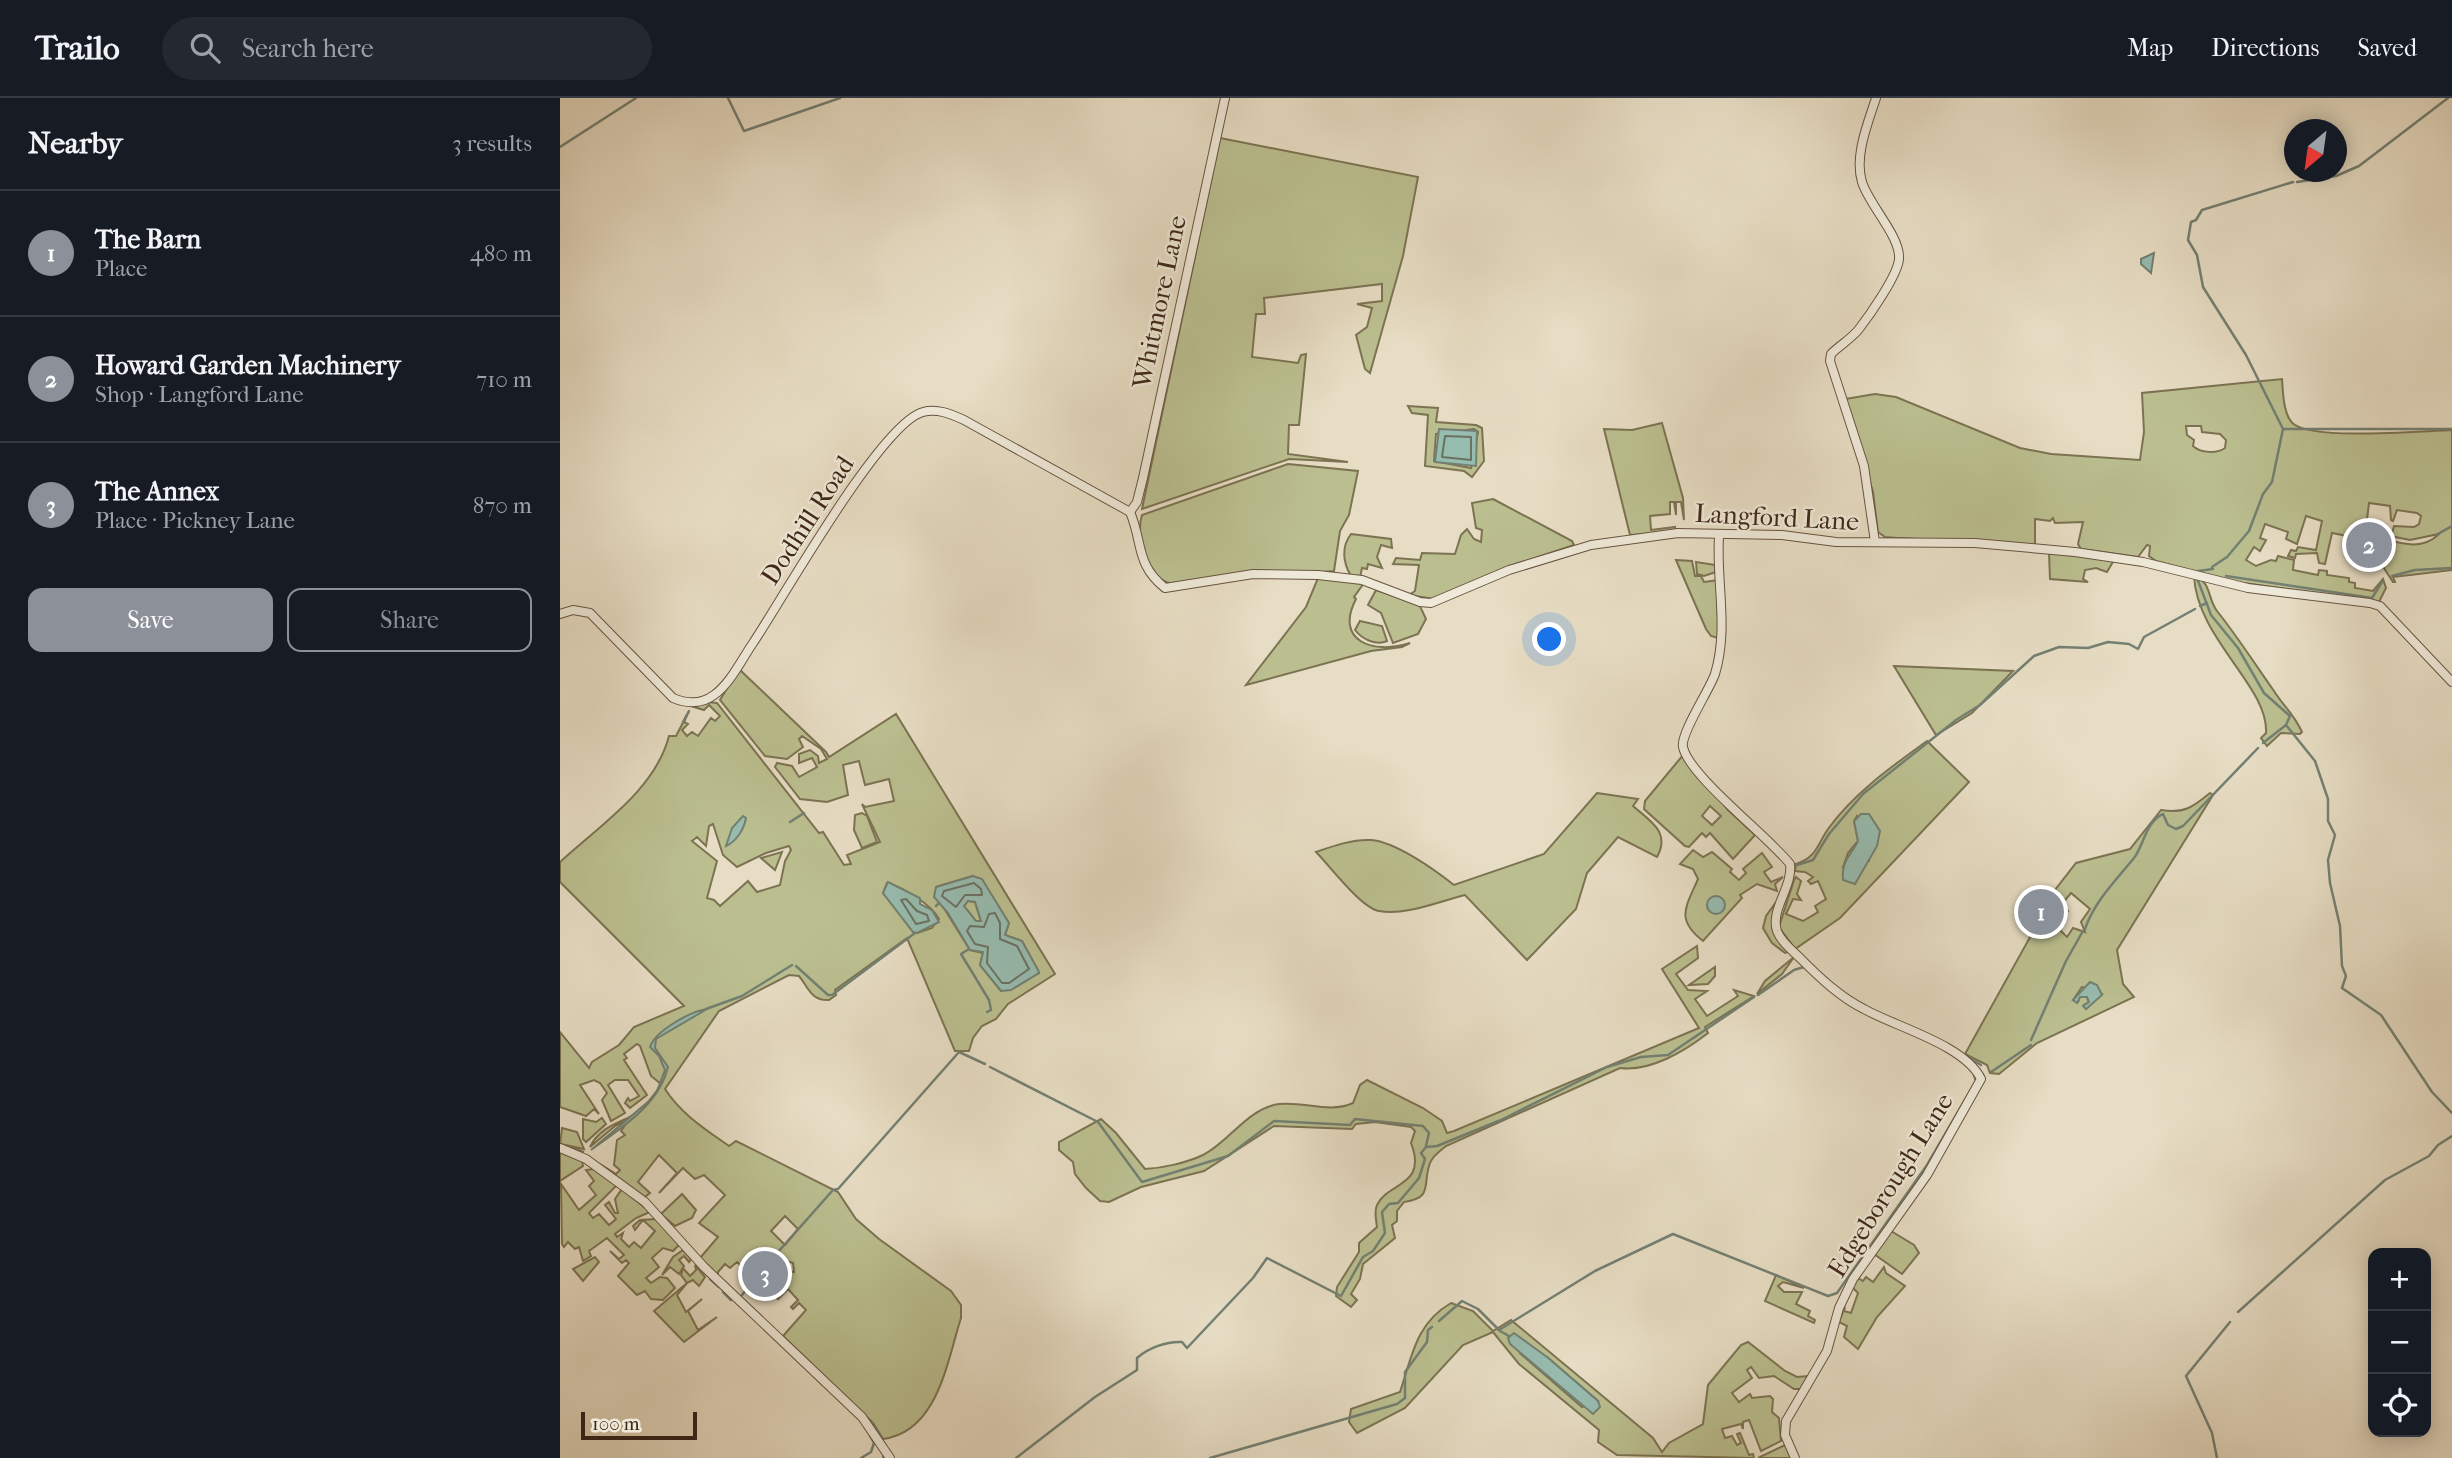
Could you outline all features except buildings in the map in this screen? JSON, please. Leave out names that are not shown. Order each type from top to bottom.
[{"type":"street","name":"Whitmore Lane","points":[[1130,512],[1137,502],[1146,468],[1225,98]]},
{"type":"street","points":[[1875,542],[1864,466],[1830,362],[1831,354],[1864,321],[1896,269],[1899,259],[1894,240],[1873,206],[1861,176],[1862,146],[1876,98]]},
{"type":"street","name":"Dodhill Road","points":[[560,614],[578,610],[590,613],[674,698],[692,702],[714,695],[752,644],[876,452],[905,422],[921,412],[936,410],[964,420],[1130,512]]},
{"type":"street","name":"Langford Lane","points":[[1130,512],[1144,562],[1149,572],[1165,588],[1253,574],[1318,575],[1374,584],[1426,603],[1452,596],[1509,570],[1591,545],[1678,533],[1719,536],[1782,535],[1836,542],[1975,543],[2087,553],[2192,572],[2248,587],[2370,603],[2380,607],[2452,682]]},
{"type":"street","name":"Edgeborough Lane","points":[[1719,536],[1724,609],[1718,658],[1710,687],[1683,738],[1684,750],[1728,803],[1790,864],[1791,874],[1775,923],[1779,936],[1789,948],[1852,1002],[1957,1055],[1975,1069],[1981,1079],[1927,1175],[1853,1279],[1839,1308],[1827,1351],[1786,1421],[1785,1435],[1795,1458]]},
{"type":"street","points":[[560,1148],[586,1159],[645,1202],[704,1267],[862,1417],[890,1458]]},
{"type":"green space","points":[[1220,138],[1418,177],[1403,256],[1370,373],[1365,369],[1356,335],[1367,327],[1372,308],[1357,304],[1382,301],[1382,284],[1264,298],[1265,314],[1256,314],[1252,357],[1298,363],[1301,355],[1306,354],[1299,425],[1289,425],[1288,454],[1348,462],[1289,459],[1142,509]]},
{"type":"green space","points":[[2282,379],[2288,417],[2295,425],[2307,430],[2394,433],[2452,430],[2452,570],[2393,577],[2393,582],[2378,559],[2384,539],[2420,544],[2439,534],[2410,540],[2385,535],[2392,533],[2394,526],[2414,527],[2419,524],[2421,516],[2397,510],[2393,521],[2390,506],[2369,503],[2366,528],[2379,532],[2378,538],[2363,534],[2362,539],[2332,533],[2325,564],[2319,563],[2317,553],[2296,554],[2295,558],[2288,556],[2291,550],[2296,551],[2298,547],[2316,550],[2322,521],[2306,516],[2297,544],[2286,539],[2288,532],[2265,524],[2260,538],[2266,540],[2260,551],[2254,547],[2246,560],[2256,566],[2271,560],[2276,561],[2278,556],[2294,560],[2293,570],[2318,575],[2319,570],[2327,571],[2327,575],[2349,578],[2349,582],[2355,583],[2355,588],[2373,591],[2383,579],[2386,588],[2379,602],[2230,581],[2156,561],[2149,556],[2150,546],[2147,545],[2138,557],[2081,549],[2078,544],[2083,522],[2055,523],[2053,518],[2050,521],[2035,519],[2035,545],[1885,537],[1878,532],[1873,492],[1845,399],[1875,394],[1896,397],[2020,448],[2051,454],[2140,460],[2144,432],[2142,393]],"holes":[[[2186,426],[2201,426],[2202,432],[2220,434],[2226,440],[2225,448],[2209,452],[2193,446],[2194,440],[2187,435]]]},
{"type":"green space","points":[[1408,406],[1438,408],[1436,422],[1476,425],[1482,428],[1484,461],[1472,477],[1464,471],[1425,466],[1428,415],[1412,413]],"holes":[[[1474,429],[1478,432],[1471,468],[1434,461],[1436,434]]]},
{"type":"green space","points":[[1662,423],[1683,498],[1684,520],[1681,502],[1676,502],[1676,515],[1674,502],[1670,502],[1670,514],[1650,516],[1651,530],[1675,527],[1674,532],[1630,535],[1604,429],[1632,430]]},
{"type":"green space","points":[[1288,464],[1358,471],[1349,515],[1340,531],[1334,571],[1173,584],[1156,575],[1142,545],[1142,515]]},
{"type":"green space","points":[[1493,499],[1572,541],[1574,545],[1505,568],[1434,599],[1409,595],[1415,591],[1419,565],[1393,564],[1396,558],[1420,560],[1422,553],[1455,554],[1461,535],[1467,529],[1474,539],[1481,542],[1482,530],[1476,528],[1472,503]]},
{"type":"green space","points":[[1351,534],[1391,539],[1392,548],[1381,545],[1377,557],[1382,568],[1368,564],[1367,569],[1362,568],[1360,578],[1351,576],[1344,555]]},
{"type":"green space","points":[[2049,553],[2114,560],[2107,572],[2096,568],[2085,570],[2083,579],[2088,582],[2050,579]]},
{"type":"green space","points":[[1676,560],[1692,561],[1695,576],[1701,576],[1704,582],[1719,580],[1718,638],[1711,636],[1706,629]]},
{"type":"green space","points":[[1696,562],[1716,565],[1716,572],[1704,576],[1697,574]]},
{"type":"green space","points":[[2194,576],[2207,586],[2217,611],[2296,720],[2302,732],[2300,734],[2281,733],[2267,746],[2261,738],[2266,733],[2264,716],[2256,698],[2207,621],[2198,599]]},
{"type":"green space","points":[[1318,578],[1364,583],[1354,597],[1356,599],[1350,613],[1350,625],[1354,635],[1361,641],[1383,647],[1410,643],[1246,685],[1306,607]]},
{"type":"green space","points":[[1376,590],[1419,604],[1426,619],[1418,634],[1393,643],[1381,613],[1368,605]]},
{"type":"green space","points":[[1360,621],[1382,626],[1387,641],[1374,642],[1361,636],[1355,630]]},
{"type":"green space","points":[[1894,666],[2013,671],[1972,713],[1936,735]]},
{"type":"green space","points":[[739,669],[826,752],[829,757],[896,714],[1055,974],[1008,1004],[996,1019],[982,1026],[973,1038],[969,1051],[955,1051],[907,938],[835,990],[836,995],[829,1000],[814,996],[799,976],[789,975],[719,1011],[665,1089],[686,1114],[729,1146],[736,1141],[838,1192],[856,1219],[951,1291],[961,1305],[961,1318],[945,1373],[928,1409],[902,1434],[883,1439],[873,1423],[783,1336],[806,1310],[799,1303],[793,1309],[791,1307],[798,1300],[788,1289],[778,1299],[737,1262],[730,1268],[725,1264],[718,1272],[718,1277],[700,1258],[718,1237],[699,1223],[725,1195],[704,1175],[695,1179],[683,1168],[659,1193],[677,1173],[659,1155],[638,1182],[650,1193],[645,1197],[600,1164],[616,1174],[620,1170],[614,1165],[617,1140],[625,1135],[621,1131],[629,1119],[615,1126],[590,1147],[602,1132],[639,1111],[661,1084],[651,1076],[640,1046],[637,1044],[624,1054],[627,1058],[624,1060],[647,1095],[630,1108],[625,1103],[628,1098],[630,1101],[639,1096],[628,1080],[615,1080],[608,1085],[625,1113],[611,1121],[602,1100],[607,1093],[600,1083],[594,1080],[580,1085],[599,1114],[594,1109],[586,1116],[560,1107],[560,1032],[589,1068],[592,1062],[619,1045],[634,1027],[684,1006],[560,882],[560,862],[639,790],[662,755],[669,736],[676,736],[689,711],[684,722],[688,724],[682,730],[687,736],[692,732],[698,736],[711,718],[715,721],[720,716],[709,705],[704,710],[694,707],[706,702],[717,703],[819,833],[823,832],[844,865],[851,864],[847,855],[880,842],[862,804],[865,807],[894,801],[889,779],[865,785],[859,761],[843,765],[848,795],[827,802],[800,799],[775,767],[777,763],[792,766],[799,777],[817,767],[812,758],[799,763],[799,754],[810,750],[818,756],[819,763],[827,759],[821,749],[802,736],[799,739],[803,747],[787,759],[765,756],[720,700]],"holes":[[[713,824],[723,855],[737,867],[766,853],[789,846],[791,850],[785,861],[780,885],[757,892],[748,881],[720,906],[707,898],[717,861],[692,841],[697,837],[706,846],[709,826]],[[973,876],[1009,923],[1005,935],[1022,941],[1039,973],[1001,991],[980,965],[983,953],[970,950],[942,905],[936,887]],[[887,883],[901,888],[924,903],[939,919],[932,928],[917,933],[883,893]],[[785,1216],[798,1229],[785,1245],[771,1231]],[[776,1258],[793,1263],[794,1272],[774,1269],[761,1282],[757,1278]]]},
{"type":"green space","points":[[1927,741],[1969,782],[1840,918],[1795,949],[1779,927],[1794,880],[1796,877],[1801,881],[1797,894],[1801,900],[1793,899],[1786,914],[1803,921],[1818,912],[1815,906],[1826,899],[1818,881],[1811,884],[1808,881],[1813,877],[1805,872],[1795,871],[1796,864],[1816,850],[1838,816],[1861,792]],"holes":[[[1857,816],[1877,845],[1869,855],[1869,861],[1843,867],[1848,853],[1858,841],[1854,821]]]},
{"type":"green space","points":[[1683,755],[1728,810],[1755,835],[1733,859],[1710,833],[1706,837],[1702,833],[1689,847],[1685,846],[1644,809],[1645,801]],"holes":[[[1710,806],[1721,816],[1712,825],[1702,816]]]},
{"type":"green space","points":[[1597,793],[1638,799],[1633,806],[1657,828],[1662,841],[1661,848],[1657,857],[1618,837],[1587,873],[1576,909],[1527,960],[1465,895],[1411,910],[1379,911],[1355,895],[1316,852],[1357,841],[1381,842],[1415,858],[1454,885],[1544,854]]},
{"type":"green space","points":[[2210,793],[2213,795],[2117,950],[2123,984],[2134,997],[2037,1043],[1999,1074],[1990,1073],[1987,1065],[1965,1054],[2034,930],[2040,924],[2044,928],[2052,922],[2067,937],[2073,928],[2085,932],[2081,922],[2090,909],[2071,893],[2061,905],[2068,911],[2065,914],[2058,908],[2059,903],[2054,905],[2048,899],[2076,863],[2130,849],[2161,810],[2182,810],[2193,806]],"holes":[[[2082,987],[2102,994],[2086,1009],[2084,1005],[2089,1002],[2086,996],[2080,997],[2078,1002],[2073,1000]]]},
{"type":"green space","points":[[862,813],[867,816],[877,842],[862,848],[854,830],[855,815]]},
{"type":"green space","points":[[1693,850],[1703,857],[1712,852],[1732,869],[1730,872],[1739,880],[1746,873],[1743,869],[1762,853],[1772,867],[1764,872],[1771,882],[1783,877],[1775,884],[1777,891],[1757,884],[1740,895],[1742,898],[1703,941],[1694,933],[1686,919],[1687,905],[1698,879],[1693,869],[1680,864]]},
{"type":"green space","points":[[782,852],[775,870],[761,858]]},
{"type":"green space","points":[[1782,894],[1772,924],[1788,952],[1785,953],[1772,943],[1763,928],[1766,916]]},
{"type":"green space","points":[[968,901],[975,902],[981,921],[976,921],[964,906]]},
{"type":"green space","points":[[1697,946],[1698,958],[1676,974],[1688,990],[1707,991],[1695,999],[1707,1016],[1738,996],[1734,990],[1754,996],[1705,1027],[1708,1033],[1667,1059],[1643,1067],[1620,1068],[1446,1146],[1431,1160],[1425,1189],[1420,1197],[1404,1202],[1397,1211],[1397,1221],[1392,1225],[1395,1238],[1363,1264],[1360,1279],[1351,1294],[1357,1300],[1351,1307],[1336,1296],[1337,1287],[1359,1252],[1359,1243],[1377,1227],[1377,1205],[1410,1176],[1414,1168],[1415,1157],[1411,1143],[1415,1131],[1411,1127],[1375,1122],[1356,1124],[1352,1129],[1274,1126],[1204,1171],[1141,1187],[1109,1202],[1100,1201],[1086,1188],[1075,1174],[1073,1162],[1059,1150],[1059,1142],[1101,1119],[1145,1169],[1174,1165],[1203,1155],[1248,1118],[1268,1107],[1289,1104],[1335,1107],[1353,1103],[1360,1085],[1367,1080],[1423,1108],[1442,1121],[1447,1133],[1454,1131],[1699,1028],[1662,969]]},
{"type":"green space","points":[[1794,957],[1782,974],[1757,994],[1765,981]]},
{"type":"green space","points":[[1715,967],[1715,976],[1708,984],[1689,985]]},
{"type":"green space","points":[[602,1118],[606,1124],[586,1142],[583,1139],[583,1119],[596,1122]]},
{"type":"green space","points":[[562,1128],[577,1132],[584,1149],[561,1144],[584,1152],[560,1145]]},
{"type":"green space","points":[[560,1150],[582,1160],[583,1166],[560,1181]]},
{"type":"green space","points":[[594,1169],[618,1184],[589,1213],[593,1218],[599,1214],[609,1225],[616,1219],[605,1205],[609,1202],[615,1213],[618,1213],[615,1199],[622,1189],[650,1212],[636,1218],[615,1234],[617,1237],[623,1233],[621,1239],[629,1247],[634,1242],[641,1248],[655,1231],[643,1220],[635,1230],[633,1226],[640,1220],[657,1219],[679,1245],[673,1251],[663,1248],[652,1258],[659,1267],[646,1278],[651,1283],[660,1277],[667,1278],[675,1288],[663,1300],[651,1299],[645,1291],[637,1295],[618,1276],[629,1263],[626,1260],[622,1263],[610,1251],[619,1259],[624,1255],[607,1238],[589,1251],[591,1256],[583,1261],[579,1247],[575,1249],[568,1242],[564,1247],[562,1244],[561,1184],[579,1210],[596,1195],[589,1186],[594,1181],[586,1170]]},
{"type":"green space","points":[[682,1194],[696,1210],[692,1218],[675,1226],[661,1214]]},
{"type":"green space","points":[[1891,1231],[1914,1245],[1919,1253],[1902,1274],[1874,1254]]},
{"type":"green space","points":[[683,1250],[691,1259],[689,1262],[684,1256],[679,1260],[684,1266],[679,1274],[670,1267],[662,1275],[673,1257]]},
{"type":"green space","points":[[595,1257],[599,1262],[583,1281],[573,1269]]},
{"type":"green space","points":[[695,1265],[705,1277],[699,1286],[693,1280],[687,1283],[681,1275],[683,1268],[690,1276],[696,1270]]},
{"type":"green space","points":[[1884,1267],[1886,1273],[1905,1286],[1877,1317],[1858,1349],[1844,1337],[1847,1326],[1839,1322],[1845,1307],[1844,1311],[1851,1313],[1858,1293],[1852,1287],[1856,1277],[1863,1281],[1866,1277],[1873,1282]]},
{"type":"green space","points":[[1776,1275],[1804,1288],[1783,1282],[1778,1286],[1784,1292],[1802,1292],[1796,1304],[1810,1311],[1808,1316],[1815,1320],[1814,1323],[1765,1301]]},
{"type":"green space","points":[[687,1283],[677,1295],[686,1312],[702,1299],[688,1311],[698,1330],[717,1317],[684,1342],[654,1311]]},
{"type":"green space","points":[[1451,1303],[1473,1311],[1493,1331],[1511,1320],[1653,1438],[1662,1452],[1669,1443],[1703,1424],[1708,1385],[1741,1345],[1748,1342],[1797,1377],[1810,1376],[1801,1389],[1794,1389],[1774,1376],[1759,1378],[1751,1367],[1747,1370],[1752,1378],[1732,1393],[1739,1402],[1750,1394],[1752,1398],[1770,1396],[1773,1399],[1772,1412],[1779,1418],[1781,1441],[1761,1451],[1749,1420],[1743,1422],[1743,1429],[1741,1424],[1722,1429],[1725,1438],[1732,1436],[1737,1445],[1741,1443],[1737,1434],[1740,1433],[1749,1455],[1753,1454],[1754,1458],[1617,1455],[1598,1442],[1599,1430],[1519,1364],[1493,1332],[1463,1345],[1405,1408],[1357,1433],[1349,1422],[1351,1409],[1400,1392],[1416,1342],[1439,1311]],"holes":[[[1521,1354],[1547,1357],[1598,1401],[1582,1407]]]},
{"type":"green space","points":[[1785,1445],[1791,1458],[1758,1458]]},
{"type":"water","points":[[2154,253],[2151,273],[2141,264],[2141,259]]},
{"type":"water","points":[[1439,429],[1477,431],[1476,466],[1435,462]]},
{"type":"water","points":[[1861,814],[1869,814],[1880,831],[1877,846],[1855,884],[1843,880],[1843,873],[1845,863],[1858,841],[1854,821]]},
{"type":"water","points":[[743,816],[746,818],[742,830],[737,838],[726,846],[732,828]]},
{"type":"water","points":[[973,876],[982,879],[1009,923],[1005,935],[1022,941],[1039,973],[1011,990],[1001,991],[980,965],[983,952],[970,950],[948,913],[934,897],[936,887]],"holes":[[[968,901],[975,902],[981,921],[976,921],[964,906]]]},
{"type":"water","points":[[888,882],[920,898],[920,904],[932,910],[939,922],[917,933],[913,932],[883,893]]},
{"type":"water","points":[[1716,896],[1722,899],[1725,905],[1722,911],[1716,914],[1710,911],[1707,905],[1710,899]]},
{"type":"water","points":[[2090,982],[2097,985],[2102,995],[2086,1009],[2083,1006],[2089,1002],[2087,997],[2080,997],[2077,1003],[2073,1000]]},
{"type":"water","points":[[707,1009],[656,1039],[655,1048],[668,1067],[663,1081],[656,1093],[648,1104],[637,1114],[591,1150],[649,1101],[657,1091],[665,1070],[659,1056],[650,1047],[653,1041],[674,1023]]},
{"type":"water","points":[[1514,1333],[1547,1357],[1598,1401],[1600,1407],[1593,1414],[1510,1344],[1508,1338]]},
{"type":"waterway","points":[[560,147],[636,98]]},
{"type":"waterway","points":[[728,98],[744,131],[840,98]]},
{"type":"waterway","points":[[2347,171],[2359,166],[2448,98]]},
{"type":"waterway","points":[[2212,567],[2227,557],[2249,531],[2263,494],[2272,482],[2283,429],[2246,355],[2203,287],[2197,255],[2188,240],[2191,222],[2196,220],[2202,210],[2293,182]]},
{"type":"waterway","points":[[2284,429],[2452,429]]},
{"type":"waterway","points":[[2436,535],[2452,526]]},
{"type":"waterway","points":[[2359,530],[2378,535]]},
{"type":"waterway","points":[[2392,576],[2415,570],[2452,568]]},
{"type":"waterway","points":[[2198,571],[2213,569]]},
{"type":"waterway","points":[[2226,576],[2372,598],[2382,582]]},
{"type":"waterway","points":[[2197,578],[2211,615],[2238,648],[2264,693],[2290,716],[2286,725],[2315,761],[2328,799],[2328,821],[2335,835],[2328,860],[2330,883],[2340,926],[2342,966],[2346,976],[2342,988],[2381,1015],[2432,1092],[2452,1113]]},
{"type":"waterway","points":[[2200,606],[2207,603]]},
{"type":"waterway","points":[[1797,865],[1813,860],[1829,834],[1863,794],[1956,720],[1980,705],[2034,656],[2059,647],[2088,648],[2108,642],[2129,644],[2138,649],[2144,637],[2195,609]]},
{"type":"waterway","points":[[683,722],[689,711]]},
{"type":"waterway","points":[[2263,743],[2286,725]]},
{"type":"waterway","points":[[2085,929],[2100,900],[2137,853],[2157,817],[2163,814],[2168,825],[2176,829],[2183,826],[2258,748]]},
{"type":"waterway","points":[[790,822],[804,813]]},
{"type":"waterway","points":[[936,906],[939,903]]},
{"type":"waterway","points":[[2031,1040],[2066,961],[2083,931]]},
{"type":"waterway","points":[[796,966],[828,995],[832,995],[915,933]]},
{"type":"waterway","points":[[969,949],[961,954],[989,1000],[991,1010],[987,1012]]},
{"type":"waterway","points":[[706,1009],[742,996],[792,965]]},
{"type":"waterway","points":[[1758,995],[1794,970],[1804,967]]},
{"type":"waterway","points":[[1016,1458],[1095,1397],[1137,1370],[1137,1358],[1141,1354],[1170,1343],[1182,1342],[1187,1348],[1253,1278],[1267,1258],[1341,1296],[1363,1257],[1373,1251],[1385,1233],[1382,1212],[1389,1204],[1398,1203],[1419,1178],[1425,1159],[1421,1153],[1426,1147],[1437,1146],[1501,1120],[1607,1067],[1641,1057],[1668,1055],[1754,997]]},
{"type":"waterway","points":[[1991,1072],[2031,1045]]},
{"type":"waterway","points":[[755,1278],[959,1052],[985,1064]]},
{"type":"waterway","points":[[1964,1055],[1981,1065]]},
{"type":"waterway","points":[[990,1067],[1098,1122],[1142,1182],[1228,1156],[1274,1121],[1350,1125],[1355,1119],[1423,1126],[1429,1133],[1426,1146]]},
{"type":"waterway","points":[[1439,1321],[1462,1301],[1478,1309],[1499,1330],[1595,1271],[1673,1234],[1828,1296],[1837,1293],[1927,1165],[1976,1081],[1974,1075]]},
{"type":"waterway","points":[[2238,1312],[2385,1180],[2429,1156],[2438,1145],[2452,1136]]},
{"type":"waterway","points":[[710,1279],[719,1287]]},
{"type":"waterway","points":[[742,1295],[752,1283]]},
{"type":"waterway","points":[[723,1292],[731,1300]]},
{"type":"waterway","points":[[2217,1458],[2212,1433],[2186,1376],[2230,1322]]},
{"type":"waterway","points":[[1210,1458],[1397,1404],[1405,1398],[1405,1372],[1427,1342],[1428,1330],[1432,1327]]},
{"type":"waterway","points":[[1500,1331],[1509,1336]]},
{"type":"waterway","points":[[874,1426],[882,1438]]},
{"type":"waterway","points":[[861,1458],[871,1452],[874,1443],[867,1430]]},
{"type":"place","name":"Howard Garden Machinery","points":[[2369,545]]},
{"type":"place","name":"The Barn","points":[[2041,912]]},
{"type":"place","name":"The Annex","points":[[765,1274]]}]
